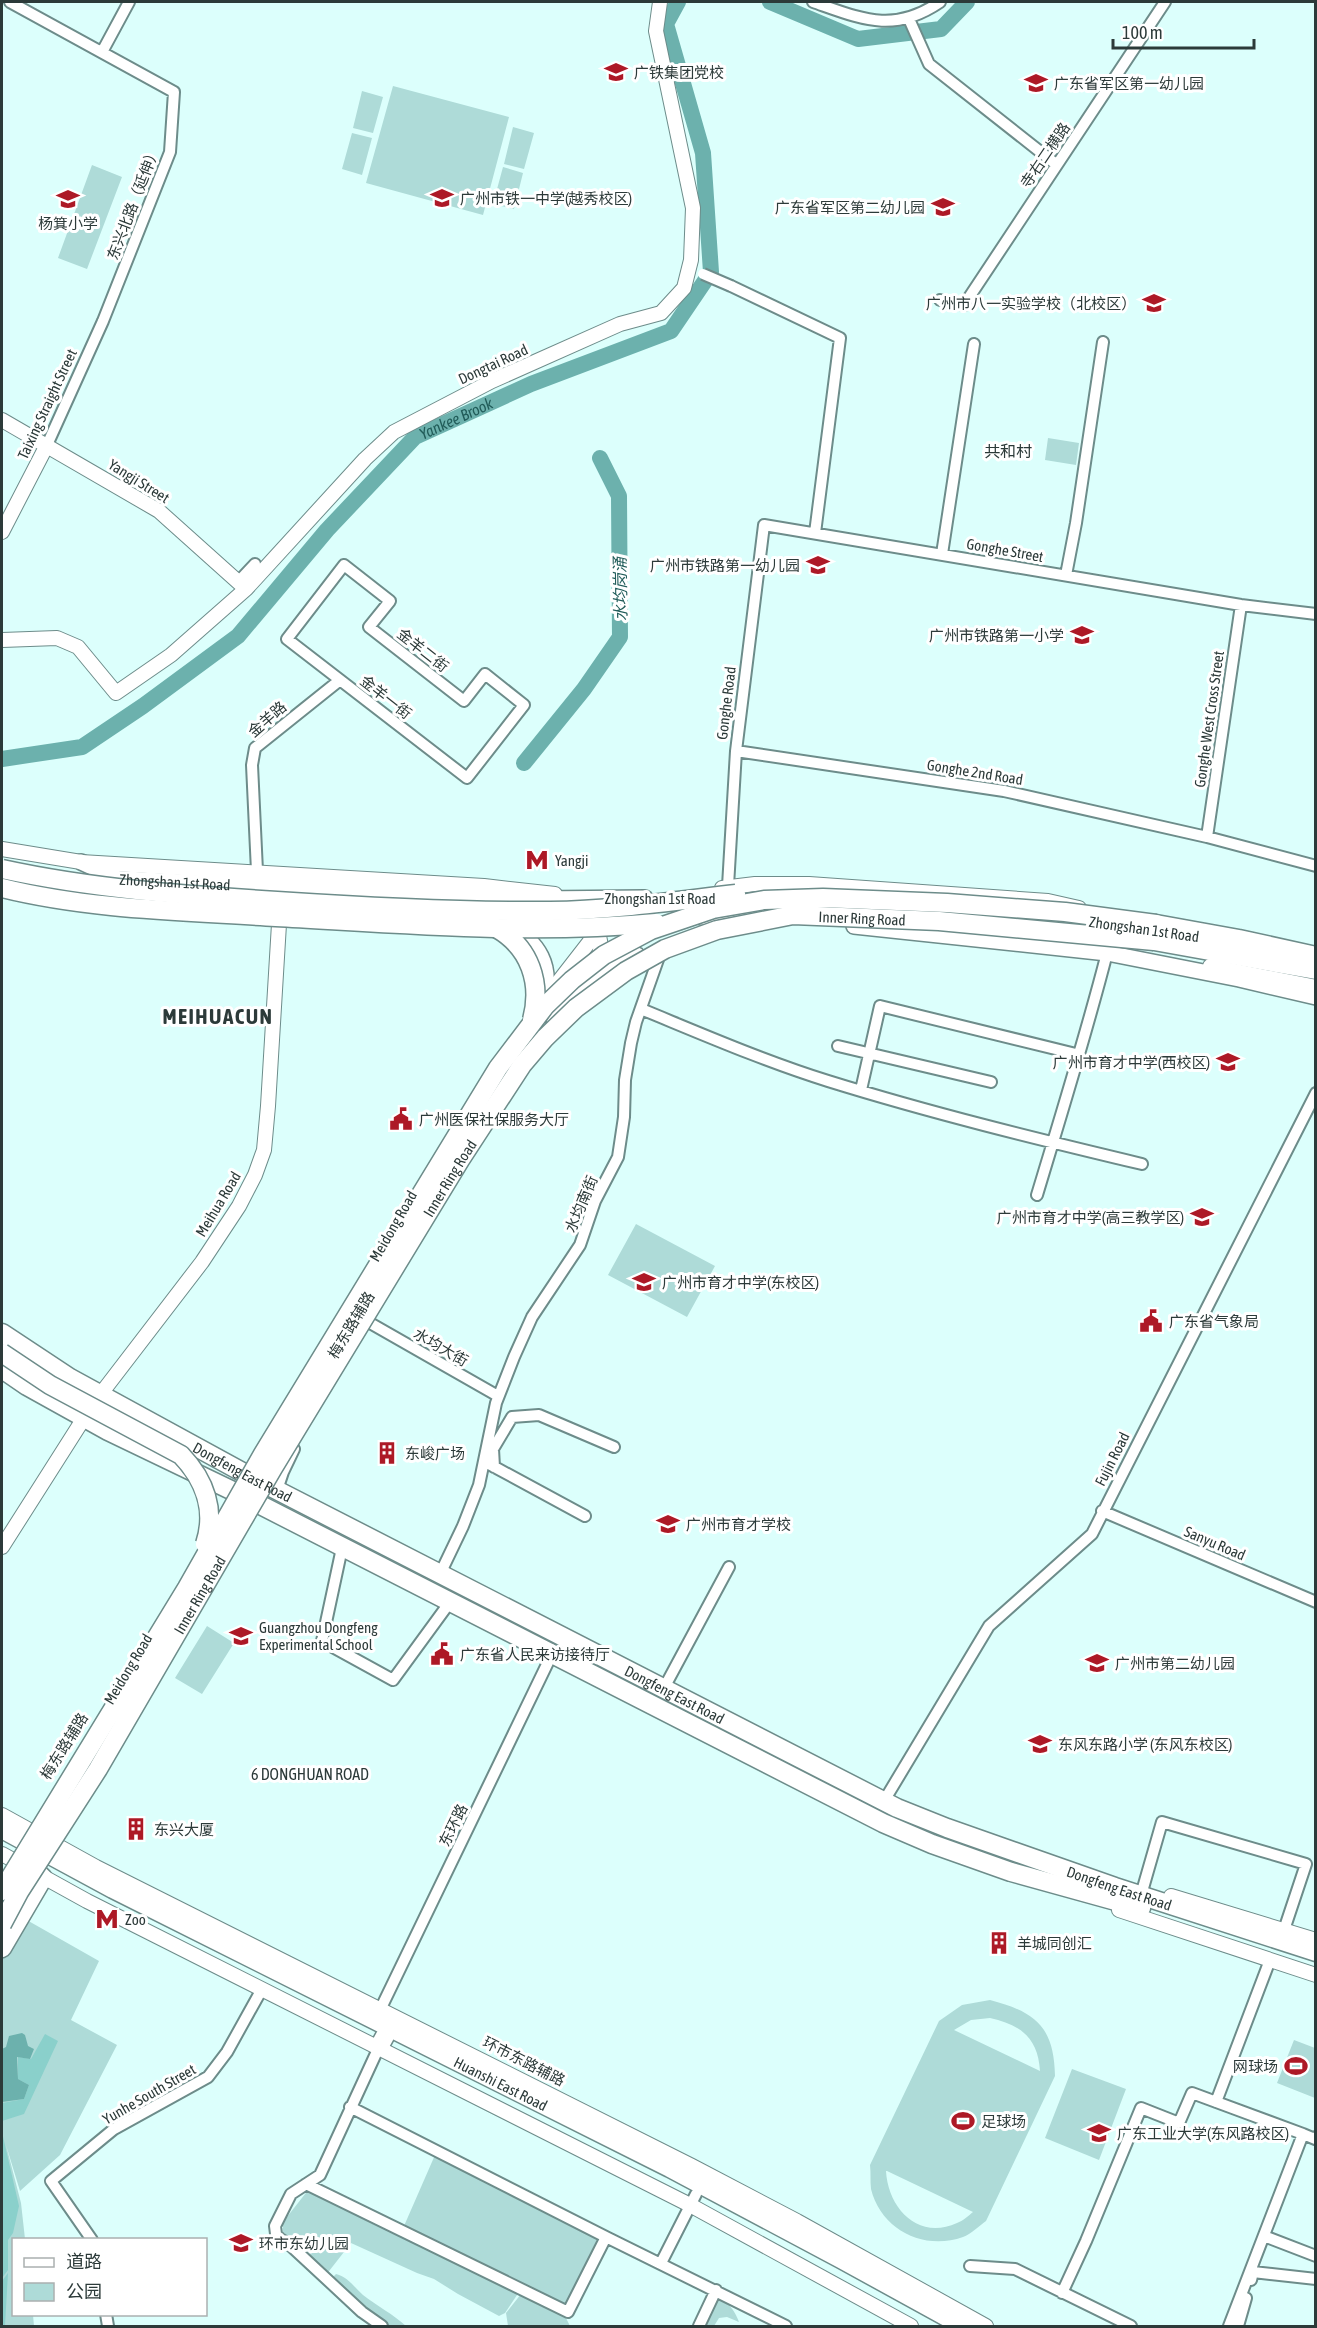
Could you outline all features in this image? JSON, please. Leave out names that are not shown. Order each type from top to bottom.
[{"type":"highway","points":[[2,869],[68,882],[137,891],[398,909],[464,916],[490,926],[518,945],[533,975],[534,1010],[528,1029],[460,1160]]},
{"type":"highway","points":[[2,888],[68,901],[125,907],[494,930],[592,928],[729,916],[793,915]]},
{"type":"highway","points":[[398,909],[494,911],[598,909],[806,888],[864,892],[946,903]]},
{"type":"highway","name":"Inner Ring Road","points":[[2,1891],[187,1588],[225,1519],[319,1361],[498,1068],[536,1017],[557,994],[604,955],[634,938],[696,914],[764,900],[823,898],[946,903],[1065,912],[1156,924],[1239,939],[1316,959]]},
{"type":"highway","name":"Inner Ring Road","points":[[2,1924],[19,1892],[98,1769],[303,1418],[460,1160],[526,1060],[560,1022],[592,995],[645,960],[688,940],[717,930],[793,915],[939,921],[1106,936],[1198,947],[1316,969]]},
{"type":"highway","name":"Dongfeng East Road","points":[[2,1333],[53,1368],[250,1476],[884,1801],[947,1828],[1138,1895],[1316,1952]]},
{"type":"highway","points":[[2,1353],[69,1396],[173,1449],[188,1463],[206,1494],[210,1514],[205,1545],[112,1711]]},
{"type":"highway","name":"Dongfeng East Road","points":[[2,1369],[84,1418],[899,1830],[958,1854],[1044,1883],[1152,1911],[1316,1962]]},
{"type":"highway","points":[[112,1758],[239,1544],[303,1418]]},
{"type":"highway","name":"Huanshi East Road","points":[[2,1829],[43,1843],[680,2173],[963,2326]]},
{"type":"highway","points":[[2,1948],[43,1878],[6,1848]]},
{"type":"highway","name":"Huanshi East Road","points":[[6,1848],[693,2199],[805,2251],[938,2326]]},
{"type":"main road","name":"Zhongshan 1st Road","points":[[2,862],[60,874],[119,879],[496,898],[697,898],[898,903],[1111,923],[1226,941],[1316,959]]},
{"type":"main road","points":[[81,862],[119,879]]},
{"type":"main road","name":"Zhongshan 1st Road","points":[[2,877],[107,897],[242,906],[597,925],[649,916]]},
{"type":"main road","points":[[80,908],[107,897]]},
{"type":"main road","points":[[242,906],[279,924]]},
{"type":"main road","name":"Zhongshan 1st Road","points":[[680,917],[735,917],[875,927],[1107,953],[1316,997]]},
{"type":"main road","points":[[570,995],[612,969],[664,944],[735,917]]},
{"type":"main road","points":[[488,919],[523,935],[539,951],[546,964],[547,975],[543,1000]]},
{"type":"street","points":[[10,2],[102,52],[129,2]]},
{"type":"street","name":"Dongtai Road","points":[[2,640],[57,638],[78,647],[117,693],[171,655],[394,432],[492,381],[609,329],[661,313],[684,288],[689,268],[693,207],[656,31],[660,2]]},
{"type":"street","points":[[813,2],[867,21],[893,22],[909,19],[940,2]]},
{"type":"street","name":"寺右二横路","points":[[940,300],[964,305],[1166,2]]},
{"type":"street","points":[[909,19],[930,64],[1057,165]]},
{"type":"street","name":"东兴北路（延伸）","points":[[102,52],[174,92],[170,152],[103,321]]},
{"type":"street","points":[[689,268],[840,338],[815,533]]},
{"type":"street","name":"Taixing Straight Street","points":[[2,532],[47,446],[103,321]]},
{"type":"street","points":[[1066,575],[1103,342]]},
{"type":"street","points":[[942,554],[974,344]]},
{"type":"street","name":"Yangji Street","points":[[2,420],[159,511],[243,585]]},
{"type":"street","name":"Gonghe Street","points":[[764,525],[1241,605],[1316,614]]},
{"type":"street","name":"Gonghe Road","points":[[728,886],[736,751],[764,525]]},
{"type":"street","points":[[243,585],[255,564]]},
{"type":"street","name":"金羊一街","points":[[344,565],[287,639],[467,778],[524,705]]},
{"type":"street","name":"金羊二街","points":[[344,565],[390,601],[369,627],[464,700],[485,674],[524,705]]},
{"type":"street","name":"Gonghe West Cross Street","points":[[1207,837],[1241,605]]},
{"type":"street","name":"金羊路","points":[[256,872],[252,765],[255,748],[340,680]]},
{"type":"street","name":"Gonghe 2nd Road","points":[[736,751],[1004,791],[1207,837],[1316,867]]},
{"type":"street","points":[[2,849],[81,862],[524,889],[575,898],[593,911],[597,925],[611,926],[719,909],[761,899]]},
{"type":"street","points":[[233,884],[279,924]]},
{"type":"street","points":[[697,898],[728,886],[782,884],[856,886],[1063,903],[1093,913],[1111,923]]},
{"type":"street","points":[[856,886],[898,903]]},
{"type":"street","points":[[279,924],[295,909],[335,890]]},
{"type":"street","points":[[2,894],[80,908],[154,916],[508,937],[539,951]]},
{"type":"street","name":"Meihua Road","points":[[100,1395],[212,1248],[248,1191],[260,1162],[268,1106],[279,924]]},
{"type":"street","name":"Meidong Road","points":[[277,1490],[276,1466],[279,1452],[420,1224],[441,1173],[521,1046],[546,1016],[586,980],[597,965],[601,951],[597,925]]},
{"type":"street","name":"Meidong Road","points":[[250,1476],[379,1273],[441,1162],[543,1000],[597,925]]},
{"type":"street","name":"水均南街","points":[[440,1574],[472,1507],[498,1396],[532,1317],[579,1245],[589,1224],[595,1201],[618,1157],[623,1127],[625,1080],[634,1029],[664,944]]},
{"type":"street","points":[[1037,1195],[1062,1106],[1080,1055],[1107,953]]},
{"type":"street","points":[[1139,959],[1209,966],[1316,987]]},
{"type":"street","points":[[861,1090],[880,1006],[1080,1055]]},
{"type":"street","points":[[640,1009],[828,1081],[1053,1143],[1142,1164]]},
{"type":"street","points":[[838,1046],[991,1082]]},
{"type":"street","name":"Fujin Road","points":[[884,1801],[989,1626],[1092,1534],[1316,1093]]},
{"type":"street","name":"梅东路辅路","points":[[277,1490],[290,1456],[370,1323],[420,1224]]},
{"type":"street","name":"水均大街","points":[[370,1323],[498,1396]]},
{"type":"street","points":[[494,1467],[493,1449],[512,1417],[539,1415],[614,1448]]},
{"type":"street","points":[[2,1548],[84,1418]]},
{"type":"street","points":[[483,1460],[585,1516]]},
{"type":"street","name":"Meidong Road","points":[[43,1843],[244,1497]]},
{"type":"street","name":"Sanyu Road","points":[[1102,1511],[1316,1602]]},
{"type":"street","points":[[342,1548],[322,1641],[393,1680],[450,1602]]},
{"type":"street","points":[[664,1688],[729,1567]]},
{"type":"street","name":"东环路","points":[[381,2008],[552,1654]]},
{"type":"street","points":[[43,1843],[112,1758]]},
{"type":"street","name":"环市东路辅路","points":[[2,1815],[43,1843],[381,2008],[788,2216],[986,2326]]},
{"type":"street","points":[[1143,1888],[1162,1822],[1306,1864],[1284,1930]]},
{"type":"street","points":[[1051,1863],[1316,1940]]},
{"type":"street","points":[[43,1878],[262,1989],[382,2042],[320,2175],[291,2194],[275,2226],[276,2234],[362,2312],[382,2326]]},
{"type":"street","points":[[1044,1883],[1316,1975]]},
{"type":"street","points":[[1216,2102],[1270,1960]]},
{"type":"street","name":"Yunhe South Street","points":[[91,2238],[51,2181],[114,2129],[208,2077],[227,2052],[262,1989]]},
{"type":"street","points":[[1062,2293],[1141,2108],[1179,2123],[1192,2093],[1315,2139],[1316,2137]]},
{"type":"street","points":[[350,2107],[786,2326]]},
{"type":"street","points":[[1228,2326],[1303,2134]]},
{"type":"street","points":[[306,2184],[568,2312],[606,2237]]},
{"type":"street","points":[[661,2263],[693,2199],[911,2326]]},
{"type":"street","points":[[1264,2236],[1316,2256]]},
{"type":"street","points":[[969,2266],[1015,2269],[1131,2326]]},
{"type":"street","points":[[1238,2326],[1253,2272],[1316,2279]]},
{"type":"street","points":[[699,2326],[716,2290]]},
{"type":"green space","points":[[393,86],[509,117],[483,215],[366,183]]},
{"type":"green space","points":[[362,91],[383,97],[373,133],[353,128]]},
{"type":"green space","points":[[513,127],[534,133],[524,169],[504,164]]},
{"type":"green space","points":[[352,133],[372,138],[362,175],[342,169]]},
{"type":"green space","points":[[92,165],[122,177],[87,269],[58,258]]},
{"type":"green space","points":[[503,167],[523,173],[514,209],[493,204]]},
{"type":"green space","points":[[1048,438],[1079,443],[1076,465],[1045,460]]},
{"type":"green space","points":[[636,1224],[715,1266],[687,1317],[608,1275]]},
{"type":"green space","points":[[207,1626],[234,1643],[202,1694],[175,1678]]},
{"type":"green space","points":[[25,1919],[99,1961],[71,2020],[117,2045],[60,2155],[20,2191],[6,2145],[21,2203],[25,2238],[12,2238],[12,2316],[33,2316],[34,2326],[2,2326],[2,1958]]},
{"type":"green space","name":"足球场","points":[[990,2000],[1031,2016],[1046,2034],[1051,2045],[1055,2076],[986,2221],[963,2237],[948,2241],[919,2239],[906,2234],[884,2216],[871,2189],[870,2165],[939,2021],[962,2005]],"holes":[[[990,2018],[1011,2025],[1026,2035],[1036,2050],[1040,2071],[954,2030],[971,2020]],[[887,2171],[973,2212],[959,2222],[943,2227],[930,2228],[918,2224],[908,2218],[892,2197]]]},
{"type":"green space","name":"网球场","points":[[1294,2040],[1315,2048],[1315,2098],[1277,2083]]},
{"type":"green space","points":[[1072,2069],[1126,2089],[1099,2160],[1045,2138]]},
{"type":"green space","points":[[435,2155],[600,2237],[566,2307],[404,2226]]},
{"type":"green space","points":[[309,2189],[519,2292],[505,2313],[499,2316],[434,2279],[351,2243],[326,2275],[283,2232],[283,2222]]},
{"type":"green space","points":[[336,2274],[406,2326],[388,2326],[364,2310],[331,2279]]},
{"type":"green space","points":[[521,2294],[564,2314],[570,2326],[508,2326],[506,2313]]},
{"type":"green space","points":[[718,2298],[731,2307],[739,2322],[727,2317],[719,2318],[714,2326],[701,2326]]},
{"type":"shaded area","points":[[22,2033],[25,2035],[28,2046],[34,2049],[30,2059],[17,2057],[18,2079],[29,2085],[24,2099],[2,2102],[2,2049],[6,2047],[9,2036]]},
{"type":"shaded area","points":[[45,2034],[58,2041],[24,2114],[2,2121],[2,2103],[24,2099],[29,2085],[18,2079],[18,2057],[31,2059]]},
{"type":"shaded area","points":[[2,2132],[19,2206],[13,2233],[8,2240],[8,2270],[2,2278]]},
{"type":"shaded area","points":[[8,2273],[5,2326],[2,2326],[2,2281]]},
{"type":"waterway","name":"Yankee Brook","points":[[2,759],[82,747],[143,706],[238,636],[327,530],[415,437],[531,384],[671,331],[711,272],[703,153],[666,24],[678,2]]},
{"type":"waterway","name":"Yankee Brook","points":[[770,2],[858,39],[941,29],[967,2]]},
{"type":"waterway","name":"水均岗涌","points":[[524,763],[584,689],[620,637],[619,496],[600,458]]},
{"type":"place","name":"广铁集团党校","points":[[616,72]]},
{"type":"place","name":"广东省军区第一幼儿园","points":[[1036,83]]},
{"type":"place","name":"广州市铁一中学(越秀校区)","points":[[442,198]]},
{"type":"place","name":"杨箕小学","points":[[68,199]]},
{"type":"place","name":"广东省军区第二幼儿园","points":[[943,207]]},
{"type":"place","name":"广州市八一实验学校（北校区）","points":[[1154,303]]},
{"type":"place","name":"广州市铁路第一幼儿园","points":[[818,565]]},
{"type":"place","name":"广州市铁路第一小学","points":[[1082,635]]},
{"type":"place","name":"Yangji","points":[[537,860]]},
{"type":"place","name":"广州市育才中学(西校区)","points":[[1228,1062]]},
{"type":"place","name":"广州医保社保服务大厅","points":[[401,1119]]},
{"type":"place","name":"广州市育才中学(高三教学区)","points":[[1202,1217]]},
{"type":"place","name":"广州市育才中学(东校区)","points":[[644,1282]]},
{"type":"place","name":"广东省气象局","points":[[1151,1321]]},
{"type":"place","name":"东峻广场","points":[[387,1453]]},
{"type":"place","name":"广州市育才学校","points":[[668,1524]]},
{"type":"place","name":"Guangzhou Dongfeng Experimental School","points":[[241,1636]]},
{"type":"place","name":"广东省人民来访接待厅","points":[[442,1654]]},
{"type":"place","name":"广州市第二幼儿园","points":[[1097,1663]]},
{"type":"place","name":"东风东路小学 (东风东校区)","points":[[1040,1744]]},
{"type":"place","name":"东兴大厦","points":[[136,1829]]},
{"type":"place","name":"Zoo","points":[[107,1919]]},
{"type":"place","name":"羊城同创汇","points":[[999,1943]]},
{"type":"place","name":"网球场","points":[[1296,2066]]},
{"type":"place","name":"足球场","points":[[963,2121]]},
{"type":"place","name":"广东工业大学(东风路校区)","points":[[1099,2133]]},
{"type":"place","name":"环市东幼儿园","points":[[241,2243]]},
{"type":"district","name":"共和村","points":[[1008,451]]},
{"type":"district","name":"MEIHUACUN","points":[[218,1016]]},
{"type":"district","name":"6 DONGHUAN ROAD","points":[[310,1774]]}]
